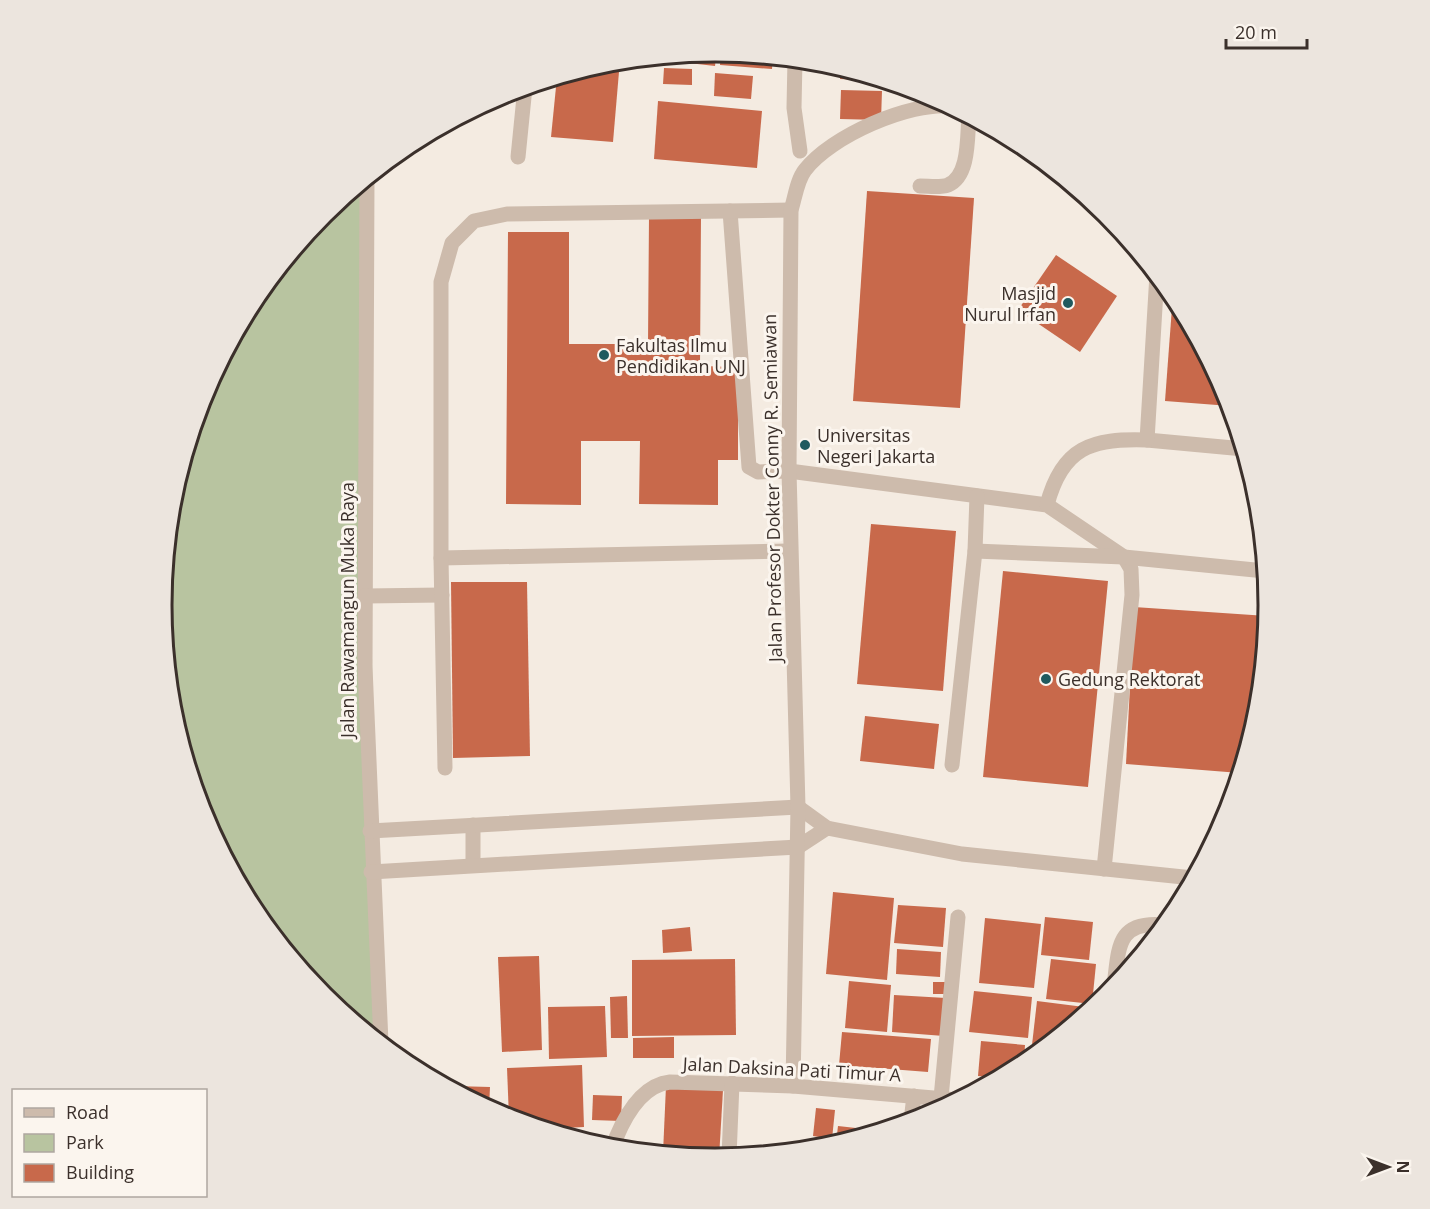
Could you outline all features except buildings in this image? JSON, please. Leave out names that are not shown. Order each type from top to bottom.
[{"type":"street","points":[[795,68],[794,108],[800,151]]},
{"type":"street","points":[[518,157],[524,96]]},
{"type":"street","name":"Jalan Profesor Dokter Conny R. Semiawan","points":[[793,1086],[798,807],[789,471],[791,210],[804,171],[831,147],[904,111],[930,106]]},
{"type":"street","points":[[920,186],[946,186],[958,180],[963,167],[968,124]]},
{"type":"street","name":"Jalan Rawamangun Muka Raya","points":[[367,188],[365,596],[370,831],[380,1032]]},
{"type":"street","points":[[445,768],[441,558],[441,282],[452,243],[474,221],[507,214],[791,210]]},
{"type":"street","points":[[730,211],[749,468],[758,472],[789,471],[1047,505],[1124,557],[1131,570],[1132,595],[1104,869]]},
{"type":"street","points":[[1147,440],[1156,289]]},
{"type":"street","points":[[1047,505],[1060,469],[1084,447],[1110,440],[1147,440],[1234,448]]},
{"type":"street","points":[[952,765],[975,551],[977,496]]},
{"type":"street","points":[[441,558],[790,551]]},
{"type":"street","points":[[975,551],[1124,557],[1257,570]]},
{"type":"street","points":[[365,596],[442,595]]},
{"type":"street","points":[[370,831],[798,807],[827,828],[962,854],[1184,877]]},
{"type":"street","points":[[472,825],[473,865]]},
{"type":"street","points":[[372,872],[798,847],[827,828]]},
{"type":"street","points":[[941,1098],[958,918]]},
{"type":"street","points":[[1116,970],[1119,947],[1125,932],[1134,927],[1154,923]]},
{"type":"street","name":"Jalan Daksina Pati Timur A","points":[[616,1138],[640,1097],[659,1083],[793,1086],[941,1098]]},
{"type":"street","points":[[729,1147],[732,1083]]},
{"type":"street","points":[[913,1110],[914,1096]]},
{"type":"green space","points":[[367,188],[376,1028],[331,988],[284,935],[245,876],[228,845],[201,779],[182,710],[173,640],[172,604],[173,569],[182,499],[201,430],[228,364],[245,333],[284,274],[331,221]]},
{"type":"place","name":"Masjid Nurul Irfan","points":[[1068,303]]},
{"type":"place","name":"Fakultas Ilmu Pendidikan UNJ","points":[[604,355]]},
{"type":"place","name":"Universitas Negeri Jakarta","points":[[805,445]]},
{"type":"place","name":"Gedung Rektorat","points":[[1046,679]]}]
